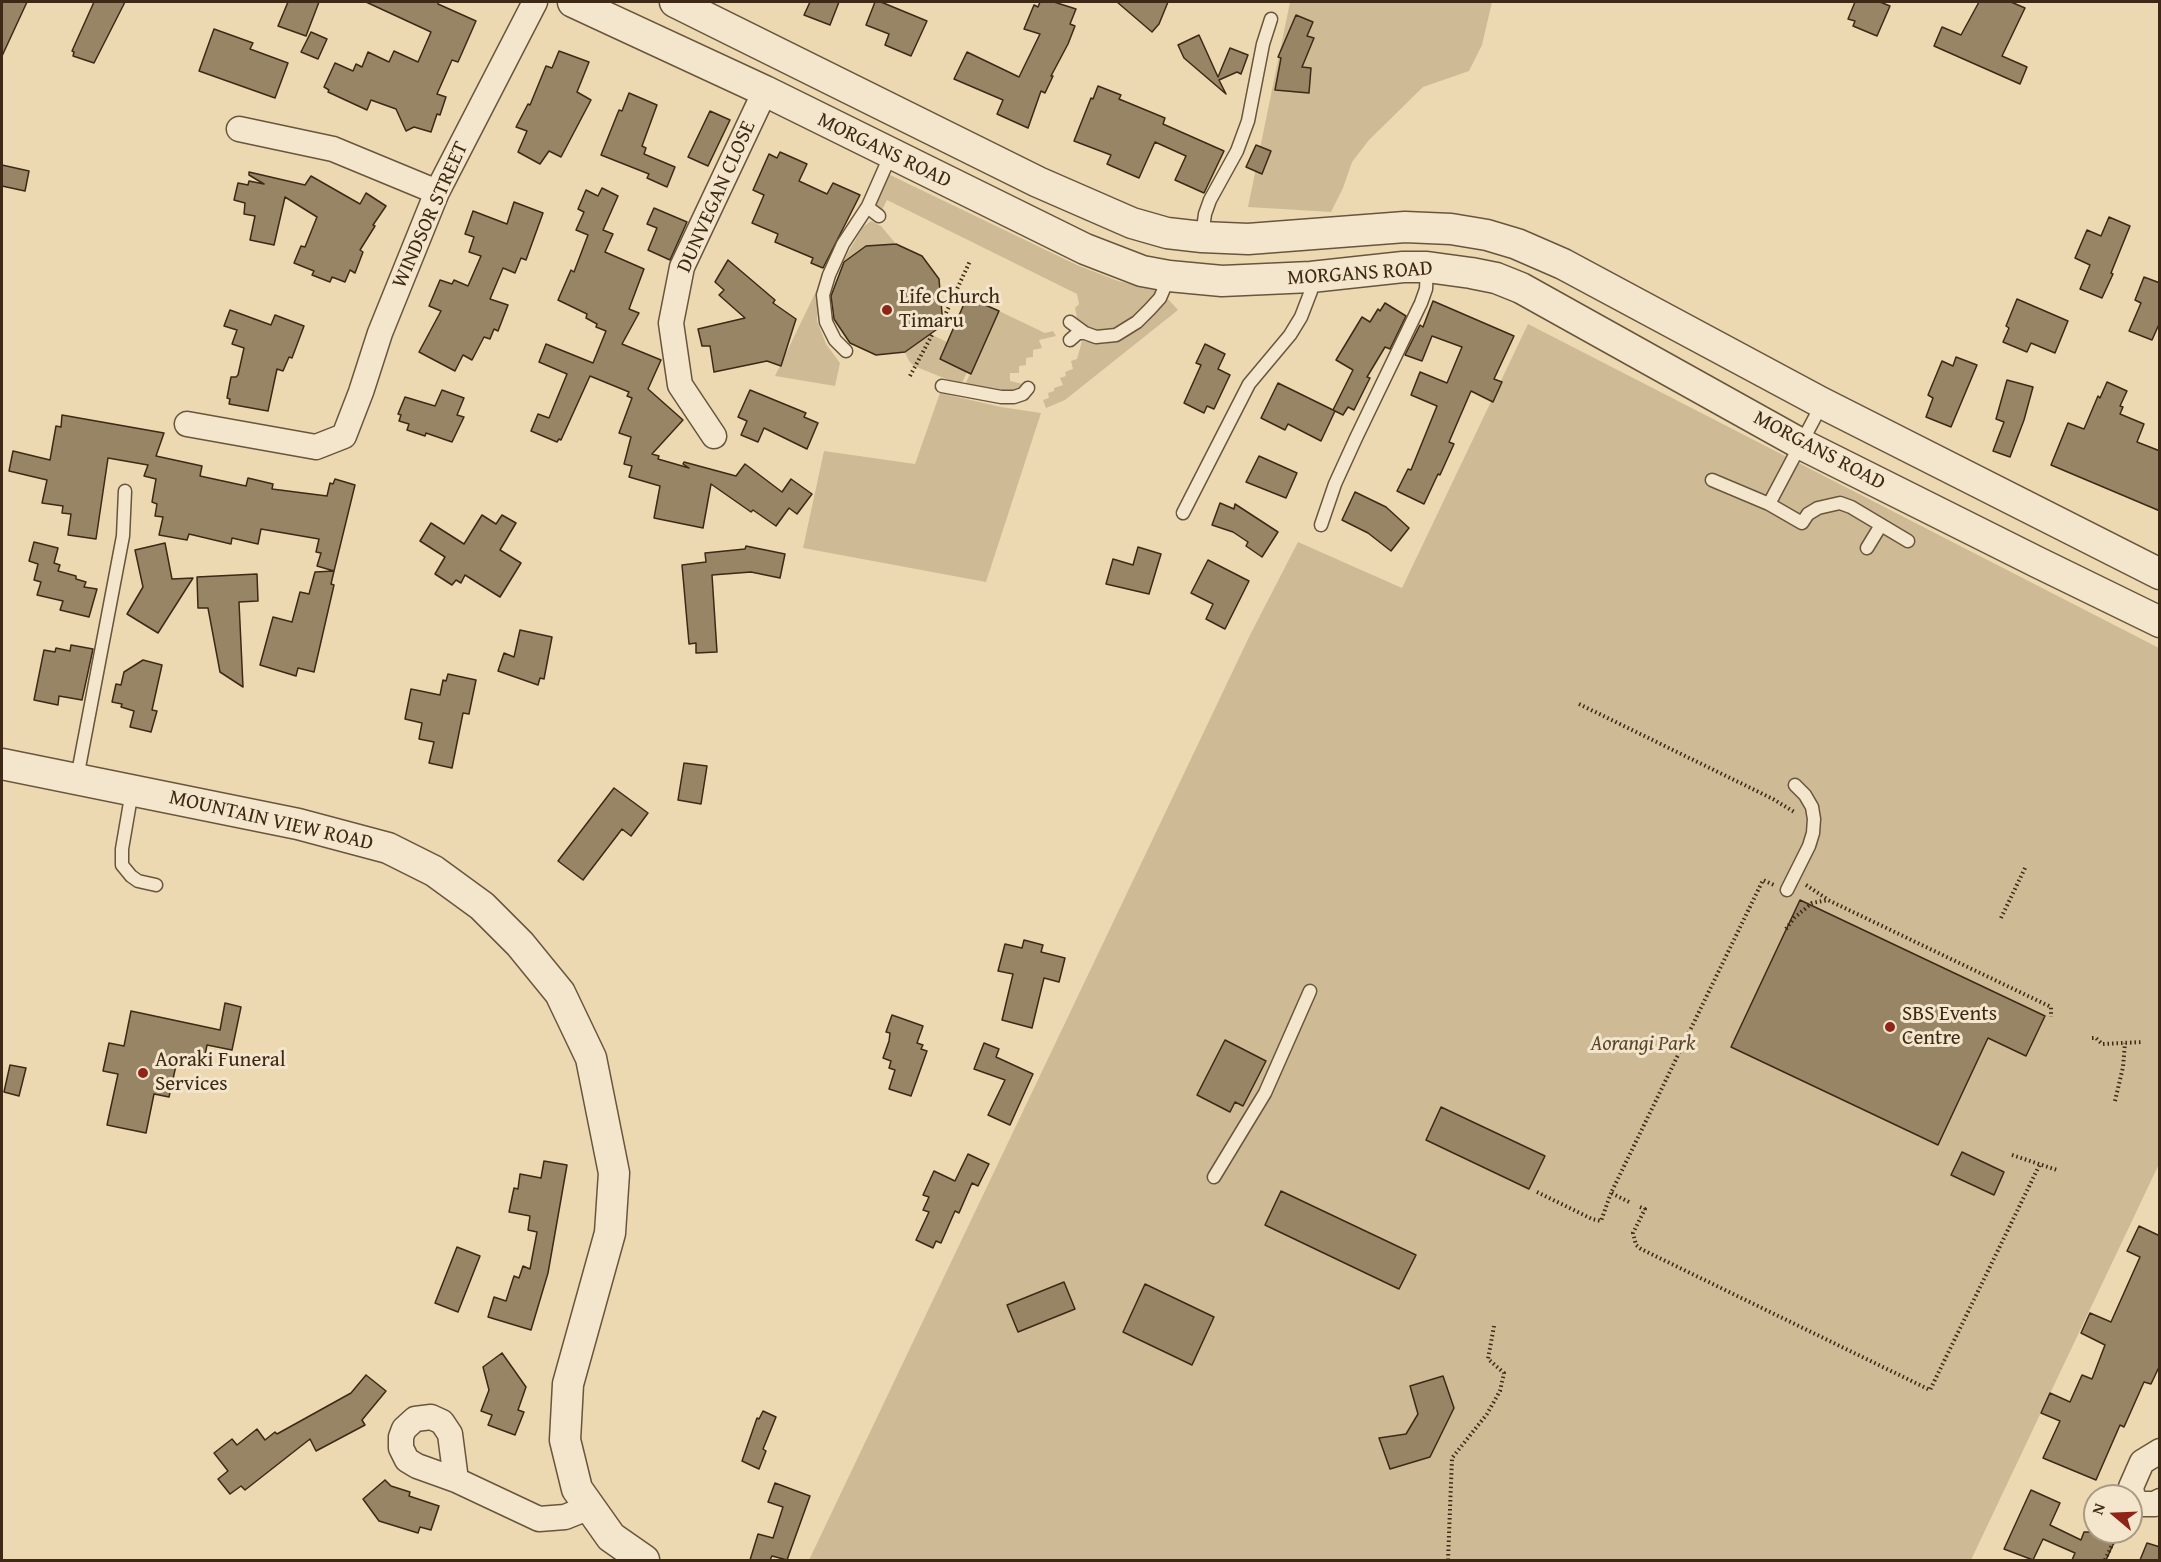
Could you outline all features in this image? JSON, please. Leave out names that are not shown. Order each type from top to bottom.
[{"type":"street","name":"WINDSOR STREET","points":[[187,424],[316,447],[344,436],[380,333],[438,192],[535,2]]},
{"type":"street","name":"MORGANS ROAD","points":[[573,2],[765,92],[1085,249],[1142,270],[1169,276],[1222,281],[1311,277],[1403,267],[1427,267],[1496,278],[1521,288],[1801,444],[2160,622]]},
{"type":"street","name":"MORGANS ROAD","points":[[675,2],[909,119],[1077,200],[1132,223],[1167,233],[1202,237],[1248,238],[1405,227],[1451,229],[1487,235],[1518,244],[1563,264],[1822,403],[2160,574]]},
{"type":"street","points":[[708,65],[727,27]]},
{"type":"street","name":"DUNVEGAN CLOSE","points":[[714,436],[680,385],[670,323],[682,267],[765,92]]},
{"type":"street","points":[[239,129],[333,149],[438,192]]},
{"type":"street","points":[[2037,562],[2056,523]]},
{"type":"street","name":"MOUNTAIN VIEW ROAD","points":[[2,764],[298,824],[388,848],[434,871],[482,906],[520,944],[560,993],[591,1058],[614,1173],[610,1233],[568,1384],[566,1440],[577,1489],[611,1537],[644,1560]]},
{"type":"street","points":[[2160,1451],[2142,1462],[2131,1486],[2133,1499],[2142,1504],[2155,1504],[2160,1501]]},
{"type":"street","points":[[456,1480],[539,1519],[565,1517],[590,1507]]},
{"type":"lane","points":[[1202,237],[1205,214],[1210,200],[1237,152],[1248,121],[1263,44],[1271,19]]},
{"type":"lane","points":[[846,351],[835,340],[826,322],[823,295],[843,244],[868,206],[891,154]]},
{"type":"lane","points":[[868,206],[879,216]]},
{"type":"lane","points":[[1321,525],[1335,484],[1421,303],[1426,290],[1427,267]]},
{"type":"lane","points":[[1070,340],[1078,333],[1107,337],[1127,330],[1160,298],[1169,276]]},
{"type":"lane","points":[[1183,513],[1249,384],[1290,335],[1301,317],[1311,291],[1311,277]]},
{"type":"lane","points":[[1070,322],[1085,333]]},
{"type":"lane","points":[[942,386],[1001,397],[1023,394],[1028,388]]},
{"type":"lane","points":[[1769,504],[1822,403]]},
{"type":"lane","points":[[1712,480],[1769,504],[1802,523],[1808,514],[1818,508],[1840,504],[1851,507],[1908,541]]},
{"type":"lane","points":[[77,778],[123,536],[125,491]]},
{"type":"lane","points":[[1867,548],[1881,525]]},
{"type":"lane","points":[[1784,886],[1805,855],[1813,833],[1812,807],[1795,785]]},
{"type":"lane","points":[[132,790],[122,849],[122,865],[138,881],[156,885]]},
{"type":"lane","points":[[1214,1177],[1264,1093],[1310,991]]},
{"type":"path","points":[[946,313],[970,261]]},
{"type":"path","points":[[910,376],[932,335]]},
{"type":"path","points":[[1579,704],[1718,770],[1799,814]]},
{"type":"path","points":[[2001,918],[2025,868]]},
{"type":"path","points":[[1536,1192],[1592,1219],[1601,1221],[1611,1193],[1763,880],[1778,887],[1784,886]]},
{"type":"path","points":[[1799,881],[1828,900],[2051,1007],[2051,1017]]},
{"type":"path","points":[[1786,929],[1794,918],[1812,903],[1828,900]]},
{"type":"path","points":[[1983,975],[1985,969]]},
{"type":"path","points":[[2092,1038],[2096,1038],[2102,1044],[2143,1042]]},
{"type":"path","points":[[2115,1101],[2123,1067],[2125,1043]]},
{"type":"path","points":[[2012,1155],[2057,1170]]},
{"type":"path","points":[[1640,1207],[1645,1209],[1633,1233],[1636,1245],[1641,1249],[1930,1390],[2040,1164]]},
{"type":"path","points":[[1611,1193],[1629,1202]]},
{"type":"path","points":[[1448,1560],[1452,1458],[1486,1414],[1500,1390],[1504,1373],[1488,1359],[1494,1326]]},
{"type":"path","points":[[2105,1560],[2112,1544]]},
{"type":"green space","points":[[1290,2],[1492,2],[1482,45],[1469,71],[1423,87],[1369,140],[1352,162],[1331,212],[1248,207]]},
{"type":"green space","points":[[886,173],[1077,265],[1118,281],[1155,290],[1154,296],[1139,314],[1120,328],[1102,331],[1091,329],[1077,318],[1075,308],[1079,304],[1077,294],[887,200],[882,210],[878,209],[876,198]]},
{"type":"green space","points":[[871,221],[881,226],[896,244],[866,246],[842,263],[863,227]]},
{"type":"green space","points":[[823,277],[818,292],[817,321],[826,344],[840,363],[835,386],[775,376]]},
{"type":"green space","points":[[1168,299],[1178,310],[1065,400],[1046,408],[1043,400],[1049,398],[1048,393],[1054,391],[1054,388],[1063,385],[1060,378],[1066,376],[1065,372],[1073,369],[1071,361],[1077,359],[1082,341],[1104,344],[1119,339],[1147,322]]},
{"type":"green space","points":[[999,311],[1045,333],[1053,331],[1056,336],[1039,340],[1042,348],[1033,350],[1033,357],[1026,358],[1026,365],[1019,366],[1019,373],[1010,373],[1010,381],[1023,384],[1020,388],[1012,392],[1001,393],[964,387]]},
{"type":"green space","name":"Aorangi Park","points":[[1528,324],[2159,648],[2159,1164],[1971,1560],[809,1560],[1250,635],[1298,542],[1402,588]]},
{"type":"green space","points":[[930,334],[947,342],[939,360],[951,365],[953,362],[967,372],[961,385],[914,366],[909,361],[905,352]]},
{"type":"green space","points":[[940,393],[1001,407],[1041,413],[986,582],[803,548],[824,451],[915,464]]},
{"type":"building","points":[[2,2],[27,2],[2,56]]},
{"type":"building","points":[[94,2],[125,2],[94,63],[73,56],[72,51]]},
{"type":"building","points":[[288,2],[319,2],[306,36],[278,26]]},
{"type":"building","points":[[366,2],[438,2],[476,21],[458,62],[452,60],[437,94],[446,97],[431,132],[414,127],[406,131],[396,109],[371,100],[367,110],[328,92],[329,90],[324,87],[335,63],[353,71],[356,64],[362,67],[368,52],[389,62],[394,51],[418,62],[431,32]]},
{"type":"building","points":[[810,2],[839,2],[830,25],[804,15]]},
{"type":"building","points":[[875,2],[881,2],[927,21],[911,56],[885,45],[889,34],[866,25]]},
{"type":"building","points":[[1040,2],[1054,2],[1076,9],[1070,24],[1075,26],[1045,93],[1041,91],[1028,128],[997,114],[1003,100],[954,79],[967,52],[1019,77],[1040,34],[1024,29],[1034,5],[1038,7]]},
{"type":"building","points":[[1117,2],[1168,2],[1159,24],[1152,32]]},
{"type":"building","points":[[1855,2],[1880,2],[1890,6],[1877,36],[1853,26],[1855,21],[1848,19]]},
{"type":"building","points":[[1979,2],[2011,2],[2025,8],[2002,56],[2027,67],[2020,84],[1934,46],[1942,27],[1961,35]]},
{"type":"building","points":[[1296,15],[1313,22],[1307,36],[1314,38],[1302,67],[1311,68],[1309,93],[1275,90],[1281,58],[1278,57]]},
{"type":"building","points":[[214,29],[253,43],[250,49],[288,63],[275,98],[199,71]]},
{"type":"building","points":[[311,32],[327,39],[318,59],[301,52]]},
{"type":"building","points":[[1199,35],[1218,77],[1230,48],[1248,55],[1241,74],[1237,72],[1219,80],[1226,94],[1184,58],[1178,45]]},
{"type":"building","points":[[559,51],[589,62],[577,92],[591,100],[561,157],[549,151],[540,164],[518,152],[527,131],[516,127],[528,104],[530,105],[546,66],[552,68]]},
{"type":"building","points":[[1098,86],[1121,95],[1119,99],[1165,118],[1163,124],[1224,151],[1204,193],[1175,180],[1186,156],[1155,142],[1139,178],[1107,164],[1111,155],[1074,141]]},
{"type":"building","points":[[629,93],[657,105],[642,146],[646,148],[644,154],[675,167],[667,187],[647,178],[649,174],[601,155],[619,110],[622,111]]},
{"type":"building","points":[[710,111],[730,120],[708,166],[688,157]]},
{"type":"building","points":[[1256,145],[1271,151],[1262,174],[1246,167]]},
{"type":"building","points":[[780,152],[807,164],[799,181],[827,194],[833,183],[860,195],[823,268],[811,263],[813,258],[775,242],[778,234],[752,223],[764,195],[753,190],[769,154],[777,158]]},
{"type":"building","points":[[2,165],[29,171],[25,191],[2,186]]},
{"type":"building","points":[[249,172],[305,185],[311,176],[360,204],[366,193],[386,206],[360,250],[363,252],[355,273],[350,270],[345,282],[332,277],[330,282],[312,275],[314,271],[294,263],[301,246],[305,247],[317,217],[285,197],[274,245],[250,240],[255,216],[244,214],[245,203],[234,200],[238,183],[248,185],[249,181],[264,184],[249,175]]},
{"type":"building","points":[[602,188],[618,196],[603,230],[613,234],[605,252],[644,269],[629,309],[639,313],[622,344],[661,360],[648,389],[683,420],[652,454],[659,456],[658,459],[689,468],[683,464],[684,462],[736,476],[745,464],[782,492],[791,479],[812,494],[797,514],[789,508],[776,526],[753,510],[751,512],[711,484],[703,528],[654,518],[660,486],[629,477],[632,466],[624,464],[631,437],[619,433],[632,398],[627,396],[629,392],[590,376],[561,440],[557,442],[531,431],[538,414],[549,418],[567,374],[539,362],[546,344],[593,363],[606,331],[596,327],[597,324],[586,318],[587,314],[558,300],[571,270],[574,272],[588,235],[576,230],[584,212],[578,209],[586,190],[598,196]]},
{"type":"building","points":[[514,202],[543,213],[526,260],[521,258],[515,273],[503,268],[490,299],[508,305],[498,331],[494,329],[490,339],[484,337],[472,360],[463,355],[455,371],[419,352],[441,311],[429,306],[440,280],[452,284],[454,280],[468,286],[481,256],[469,252],[474,237],[465,234],[473,211],[507,224]]},
{"type":"building","points":[[654,208],[687,222],[670,260],[648,250],[657,228],[647,224]]},
{"type":"building","points":[[2109,217],[2130,226],[2102,298],[2080,289],[2090,265],[2075,258],[2087,230],[2101,236]]},
{"type":"building","name":"Life Church Timaru","points":[[896,244],[922,256],[939,279],[943,325],[905,352],[876,355],[850,343],[834,319],[831,296],[844,262],[866,246]]},
{"type":"building","points":[[728,260],[775,300],[773,303],[796,319],[781,366],[767,361],[714,372],[710,346],[702,346],[698,329],[745,318],[719,295],[724,290],[715,282]]},
{"type":"building","points":[[2144,277],[2160,283],[2160,322],[2152,340],[2129,331],[2141,303],[2135,300]]},
{"type":"building","points":[[967,297],[999,311],[971,374],[940,359]]},
{"type":"building","points":[[2017,299],[2068,321],[2055,353],[2031,343],[2027,352],[2003,342],[2009,328],[2006,326]]},
{"type":"building","points":[[1433,301],[1514,336],[1494,379],[1502,382],[1493,402],[1471,391],[1449,442],[1454,444],[1424,504],[1397,491],[1408,469],[1411,470],[1437,406],[1411,395],[1420,372],[1447,383],[1462,347],[1432,336],[1422,361],[1405,355],[1420,325],[1423,327]]},
{"type":"building","points":[[1385,303],[1406,316],[1390,349],[1385,347],[1367,377],[1370,378],[1354,410],[1348,407],[1343,415],[1333,410],[1353,370],[1336,360],[1362,317],[1370,322]]},
{"type":"building","points":[[230,310],[271,325],[275,315],[304,326],[292,358],[289,357],[283,371],[277,369],[268,411],[229,404],[230,399],[227,398],[231,377],[238,375],[244,348],[232,344],[237,330],[224,326]]},
{"type":"building","points":[[1205,344],[1225,354],[1218,369],[1230,375],[1214,409],[1207,406],[1204,413],[1184,403],[1201,365],[1196,363]]},
{"type":"building","points":[[1956,357],[1977,365],[1951,427],[1926,417],[1933,398],[1928,395],[1942,361],[1953,366]]},
{"type":"building","points":[[2007,380],[2033,387],[2010,457],[1993,451],[2004,422],[1996,419]]},
{"type":"building","points":[[2107,382],[2127,391],[2120,406],[2123,407],[2120,414],[2144,424],[2137,442],[2160,451],[2160,511],[2051,465],[2068,423],[2084,429],[2098,396],[2100,398]]},
{"type":"building","points":[[1278,383],[1335,411],[1321,441],[1288,424],[1285,430],[1261,418]]},
{"type":"building","points":[[442,390],[464,398],[457,415],[464,417],[452,442],[426,433],[425,436],[407,430],[409,424],[399,421],[401,415],[398,414],[405,397],[435,406]]},
{"type":"building","points":[[750,390],[806,413],[804,417],[818,423],[807,449],[764,428],[758,442],[741,435],[747,421],[738,417]]},
{"type":"building","points":[[62,415],[164,433],[156,456],[202,466],[200,476],[246,486],[248,478],[273,484],[272,489],[327,496],[330,483],[333,484],[335,479],[355,485],[334,571],[317,566],[321,553],[316,552],[319,539],[261,529],[258,544],[232,538],[231,544],[189,534],[187,540],[159,535],[163,517],[155,516],[157,504],[152,502],[156,479],[144,476],[148,465],[108,458],[96,539],[68,535],[71,514],[62,513],[63,506],[42,503],[47,480],[9,471],[13,451],[50,460],[56,426],[61,427]]},
{"type":"building","points":[[1259,456],[1297,473],[1286,498],[1246,482]]},
{"type":"building","points":[[1355,492],[1386,507],[1409,528],[1391,551],[1368,533],[1342,520]]},
{"type":"building","points":[[1220,503],[1234,509],[1235,504],[1278,532],[1262,557],[1246,546],[1248,542],[1233,532],[1212,525]]},
{"type":"building","points":[[482,515],[496,524],[502,515],[516,523],[500,550],[521,563],[500,597],[465,575],[461,583],[456,580],[452,585],[435,574],[445,557],[420,541],[431,523],[464,544]]},
{"type":"building","points":[[34,542],[58,548],[54,563],[60,565],[58,571],[76,576],[76,579],[86,582],[84,587],[97,589],[89,617],[60,610],[63,601],[37,595],[41,582],[34,580],[38,564],[29,561]]},
{"type":"building","points":[[165,543],[172,579],[193,578],[158,633],[127,614],[143,587],[135,550]]},
{"type":"building","points":[[746,546],[785,554],[780,578],[751,572],[712,575],[717,652],[696,653],[696,643],[689,644],[682,565],[706,562],[705,553],[745,549]]},
{"type":"building","points":[[1138,547],[1161,554],[1149,594],[1106,584],[1113,559],[1133,565]]},
{"type":"building","points":[[1208,560],[1249,581],[1225,629],[1206,619],[1213,604],[1191,593]]},
{"type":"building","points":[[334,571],[331,584],[334,585],[314,672],[298,668],[296,676],[260,665],[273,617],[292,622],[300,592],[309,594],[315,572]]},
{"type":"building","points":[[257,574],[258,601],[239,602],[243,687],[220,672],[208,608],[198,608],[197,577]]},
{"type":"building","points":[[520,630],[552,637],[544,679],[540,678],[538,685],[498,671],[504,653],[514,657]]},
{"type":"building","points":[[71,645],[93,649],[82,700],[59,696],[58,705],[34,700],[44,650],[55,652],[56,648],[70,651]]},
{"type":"building","points":[[143,660],[162,665],[152,710],[157,711],[151,732],[130,727],[134,711],[121,707],[122,704],[112,702],[116,684],[121,685],[124,672]]},
{"type":"building","points":[[448,674],[476,680],[469,714],[463,713],[452,768],[429,763],[434,742],[419,739],[422,723],[405,719],[411,689],[440,695],[443,680],[446,681]]},
{"type":"building","points":[[684,763],[707,766],[701,804],[678,800]]},
{"type":"building","points":[[614,788],[648,813],[631,836],[622,829],[583,880],[558,861]]},
{"type":"building","name":"SBS Events Centre","points":[[1800,900],[2045,1016],[2026,1056],[1988,1038],[1938,1145],[1731,1047]]},
{"type":"building","points":[[1024,940],[1043,945],[1041,952],[1065,958],[1059,982],[1044,978],[1032,1028],[1002,1020],[1013,974],[998,971],[1005,944],[1022,948]]},
{"type":"building","name":"Aoraki Funeral Services","points":[[225,1003],[241,1007],[232,1050],[207,1045],[203,1066],[177,1061],[169,1097],[154,1094],[146,1133],[107,1125],[118,1074],[103,1071],[109,1043],[124,1046],[131,1011],[220,1030]]},
{"type":"building","points":[[892,1015],[923,1026],[917,1043],[923,1045],[921,1049],[927,1051],[911,1096],[889,1089],[895,1070],[889,1068],[891,1061],[883,1058],[890,1033],[886,1032]]},
{"type":"building","points":[[1225,1040],[1266,1061],[1243,1106],[1235,1102],[1230,1112],[1197,1095]]},
{"type":"building","points":[[984,1043],[999,1049],[996,1057],[1033,1074],[1010,1125],[988,1115],[1005,1080],[974,1069]]},
{"type":"building","points":[[10,1065],[26,1068],[19,1096],[4,1092]]},
{"type":"building","points":[[1441,1107],[1545,1156],[1529,1189],[1426,1140]]},
{"type":"building","points":[[1962,1152],[2004,1172],[1994,1195],[1951,1175]]},
{"type":"building","points":[[968,1154],[989,1164],[978,1186],[972,1183],[959,1213],[955,1211],[941,1243],[936,1241],[933,1248],[916,1240],[929,1212],[923,1210],[929,1197],[923,1195],[934,1171],[955,1181]]},
{"type":"building","points":[[544,1161],[567,1165],[548,1273],[531,1330],[488,1317],[494,1297],[506,1301],[514,1276],[519,1278],[523,1266],[530,1269],[537,1232],[528,1230],[530,1216],[509,1212],[514,1188],[518,1189],[520,1174],[541,1178]]},
{"type":"building","points":[[1281,1191],[1416,1255],[1399,1289],[1265,1225]]},
{"type":"building","points":[[2139,1226],[2160,1236],[2160,1365],[2151,1384],[2144,1382],[2124,1427],[2120,1425],[2096,1480],[2043,1458],[2060,1421],[2041,1413],[2050,1393],[2070,1402],[2082,1375],[2092,1379],[2105,1345],[2081,1333],[2090,1313],[2111,1322],[2140,1257],[2127,1251]]},
{"type":"building","points":[[457,1247],[480,1256],[458,1312],[435,1303]]},
{"type":"building","points":[[1064,1282],[1075,1309],[1018,1332],[1007,1305]]},
{"type":"building","points":[[1145,1284],[1214,1317],[1192,1365],[1123,1332]]},
{"type":"building","points":[[502,1353],[526,1387],[518,1410],[524,1412],[515,1435],[488,1425],[492,1415],[481,1411],[489,1390],[483,1367]]},
{"type":"building","points":[[366,1375],[386,1391],[362,1420],[365,1425],[316,1451],[310,1439],[245,1490],[241,1486],[230,1494],[218,1479],[228,1471],[214,1453],[232,1439],[237,1445],[257,1429],[265,1440],[275,1432],[277,1434],[351,1393]]},
{"type":"building","points":[[1443,1376],[1454,1408],[1430,1457],[1390,1469],[1379,1438],[1406,1434],[1418,1414],[1410,1386]]},
{"type":"building","points":[[763,1411],[776,1417],[763,1449],[766,1451],[759,1469],[742,1461],[757,1418],[759,1419]]},
{"type":"building","points":[[385,1480],[391,1486],[410,1492],[409,1496],[439,1506],[431,1530],[420,1527],[418,1533],[379,1521],[363,1499]]},
{"type":"building","points":[[775,1483],[810,1496],[787,1560],[772,1556],[770,1560],[750,1560],[758,1534],[773,1538],[783,1507],[768,1502]]},
{"type":"building","points":[[2031,1490],[2060,1503],[2050,1525],[2081,1540],[2083,1535],[2083,1544],[2113,1544],[2106,1560],[2072,1560],[2075,1553],[2043,1539],[2033,1560],[2004,1549]]},
{"type":"building","points":[[2147,1543],[2160,1547],[2160,1560],[2140,1560]]},
{"type":"place","name":"Life Church Timaru","points":[[887,310]]},
{"type":"place","name":"SBS Events Centre","points":[[1890,1027]]},
{"type":"place","name":"Aoraki Funeral Services","points":[[143,1073]]}]
